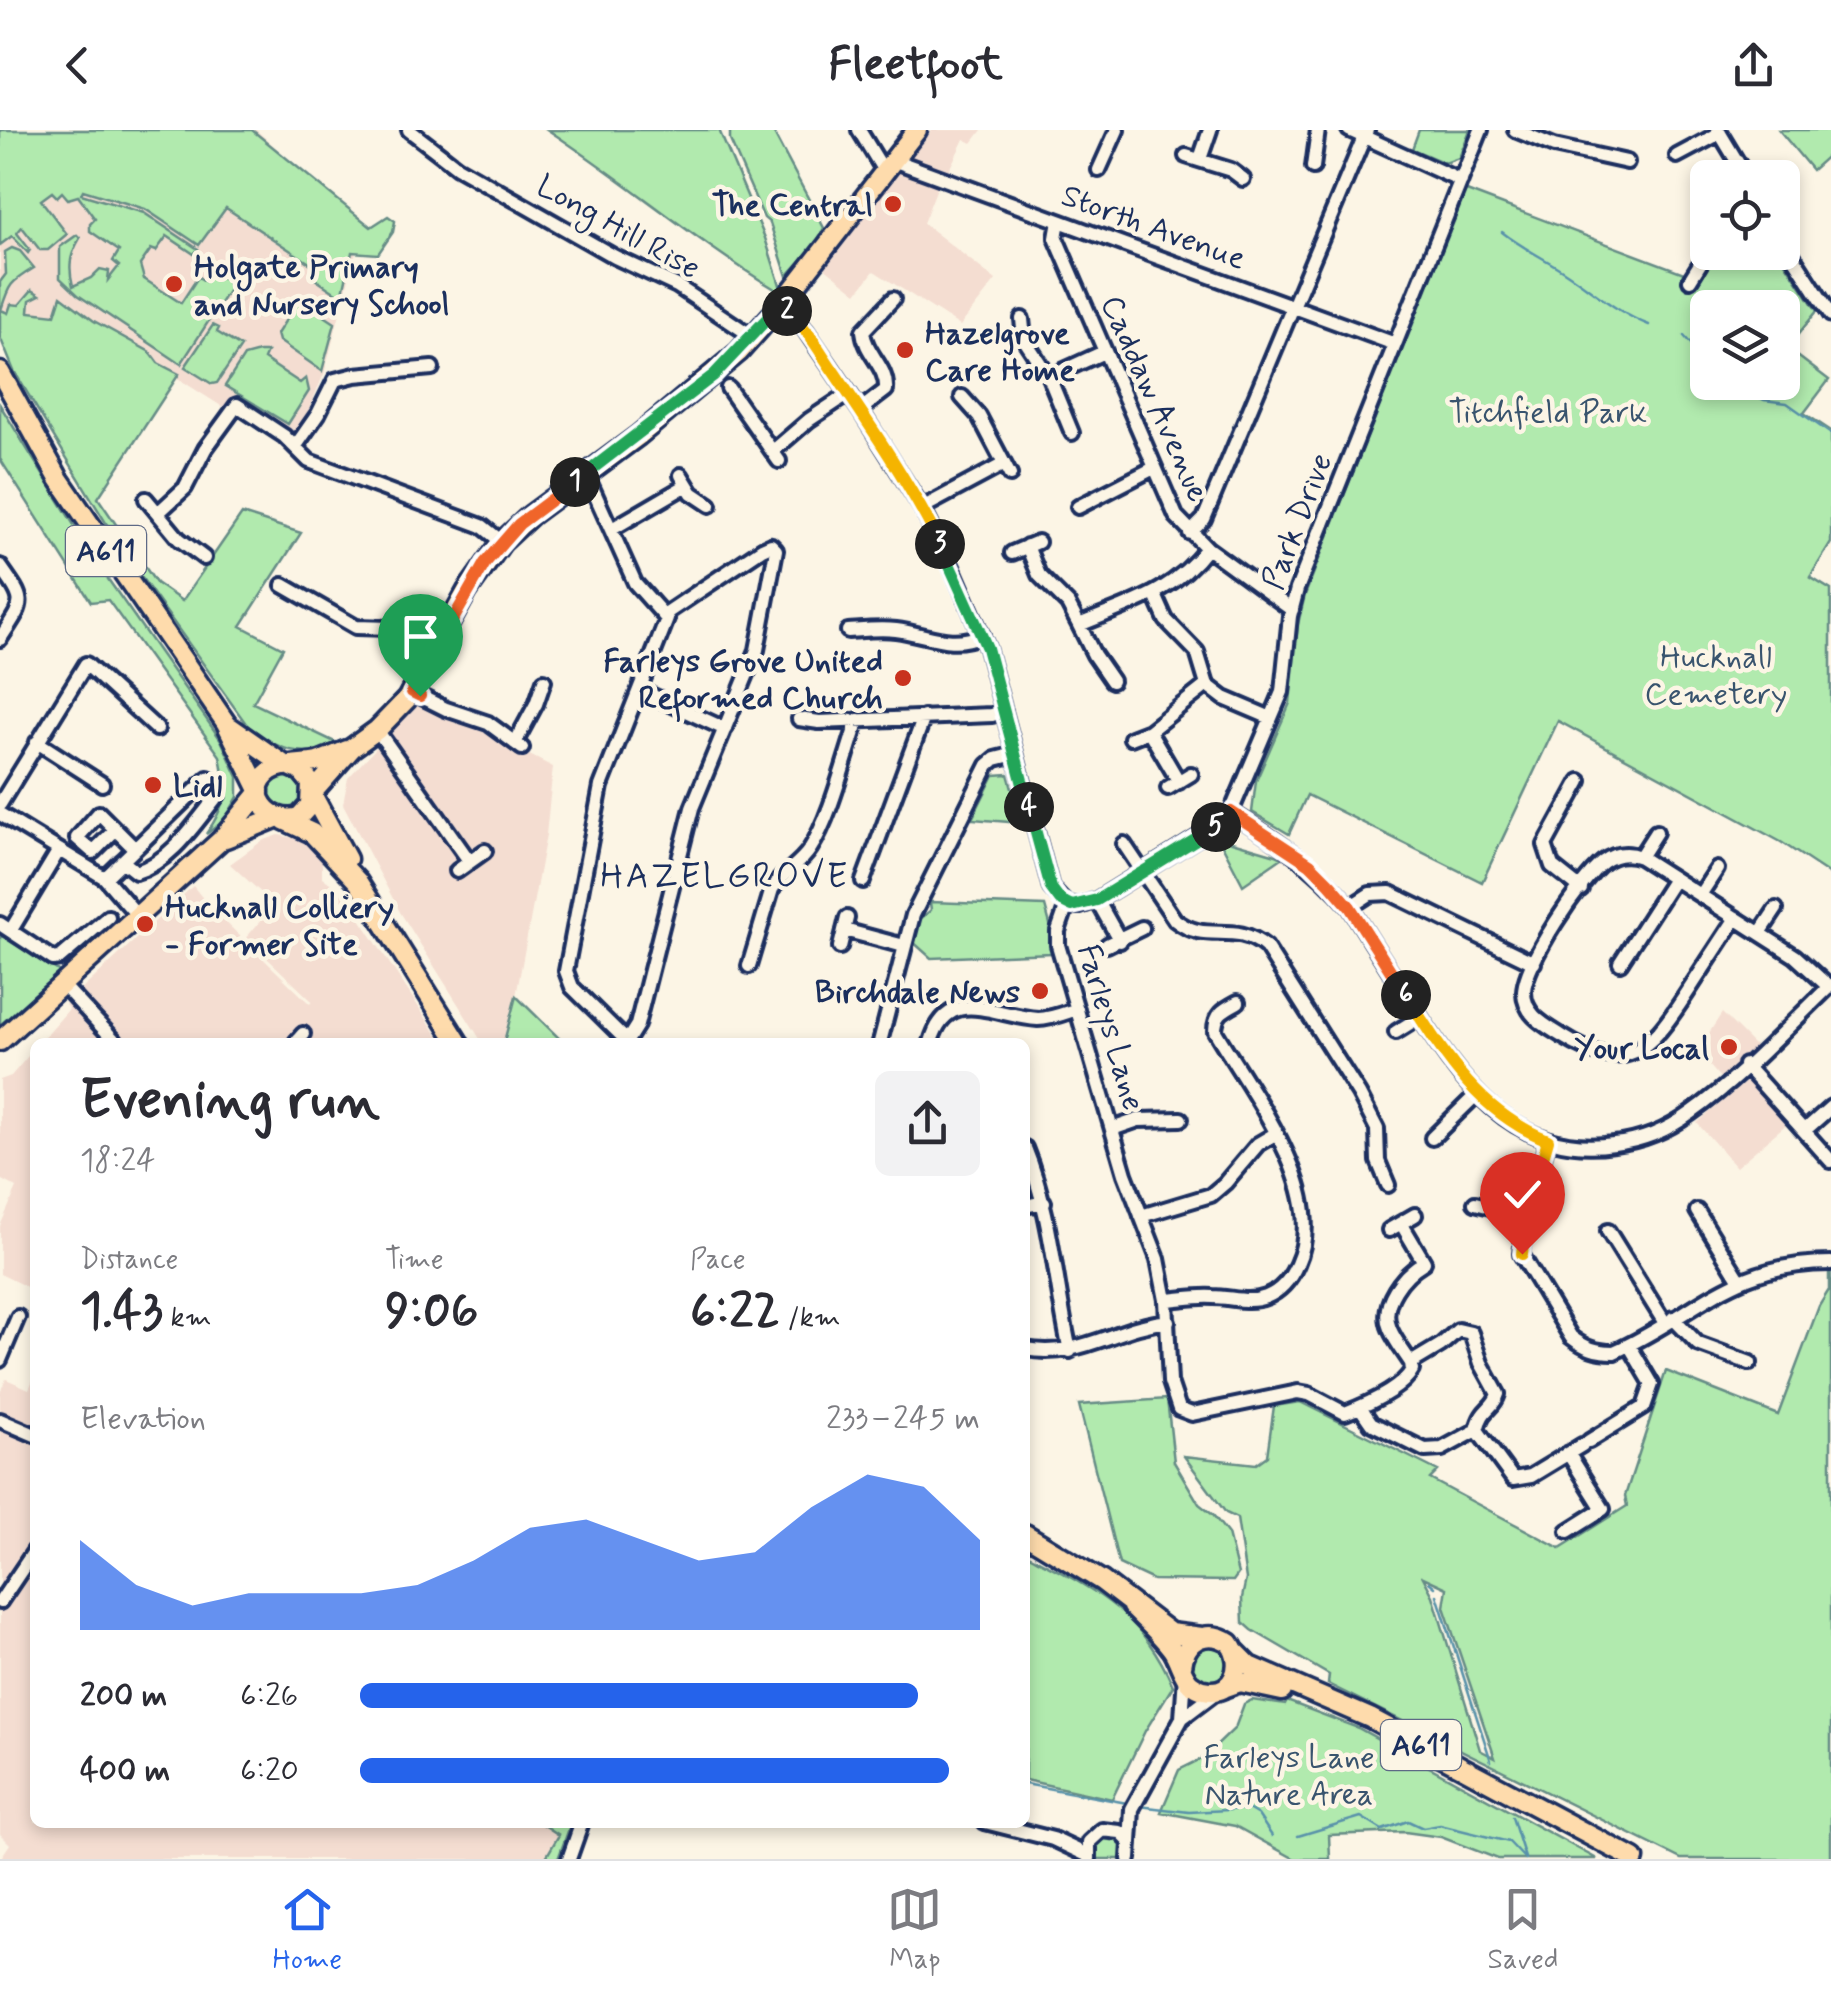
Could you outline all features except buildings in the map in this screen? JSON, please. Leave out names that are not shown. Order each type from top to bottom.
[{"type":"main road","points":[[0,1041],[221,840],[259,791],[268,772],[321,761],[352,748],[377,730],[412,692],[467,590],[502,542],[531,514],[714,375],[753,336],[889,166],[909,133]]},
{"type":"main road","name":"A611","points":[[0,372],[59,479],[226,723],[259,791]]},
{"type":"main road","name":"A611","points":[[226,723],[289,766]]},
{"type":"main road","points":[[221,840],[305,812],[313,794],[352,748]]},
{"type":"main road","points":[[289,766],[308,777],[358,882],[456,1038]]},
{"type":"main road","points":[[259,791],[263,807],[312,832],[358,882]]},
{"type":"main road","name":"A611","points":[[1030,1537],[1102,1582],[1170,1633],[1222,1638],[1250,1666],[1370,1718],[1634,1859]]},
{"type":"main road","name":"A611","points":[[1132,1607],[1170,1647],[1199,1689],[1240,1682],[1308,1694]]},
{"type":"main road","points":[[1184,1671],[1187,1648],[1202,1637]]},
{"type":"main road","points":[[1222,1688],[1238,1670],[1236,1651]]},
{"type":"street","name":"Long Hill Rise","points":[[409,130],[457,168],[615,258],[677,286],[753,336]]},
{"type":"street","points":[[859,130],[889,166]]},
{"type":"street","points":[[1099,170],[1117,130]]},
{"type":"street","points":[[1210,130],[1193,158],[1243,179]]},
{"type":"street","points":[[1314,167],[1318,130]]},
{"type":"street","points":[[1348,130],[1365,134],[1461,181]]},
{"type":"street","name":"Park Drive","points":[[1066,905],[1080,906],[1097,900],[1218,826],[1231,812],[1282,692],[1297,589],[1481,130]]},
{"type":"street","points":[[1515,130],[1554,146],[1627,162]]},
{"type":"street","points":[[1677,156],[1719,131],[1736,160]]},
{"type":"street","points":[[1190,533],[1204,519],[1365,134]]},
{"type":"street","name":"Storth Avenue","points":[[889,166],[1059,221],[1395,344]]},
{"type":"street","name":"Caddaw Avenue","points":[[1059,221],[1056,238],[1176,516],[1207,548],[1292,610]]},
{"type":"street","points":[[1800,266],[1831,314]]},
{"type":"street","points":[[1690,280],[1696,270]]},
{"type":"street","points":[[860,410],[882,396],[887,384],[865,343],[863,331],[893,299]]},
{"type":"street","name":"Farleys Lane","points":[[778,307],[802,325],[922,508],[982,635],[1051,888],[1066,905],[1057,939],[1112,1129],[1158,1259],[1166,1300],[1170,1382],[1180,1409],[1192,1414],[1298,1392],[1345,1412],[1360,1407]]},
{"type":"street","points":[[1018,326],[1072,415],[1072,433]]},
{"type":"street","points":[[1049,377],[1104,352]]},
{"type":"street","points":[[295,447],[335,380],[432,368]]},
{"type":"street","points":[[728,388],[776,456],[809,420],[848,394]]},
{"type":"street","points":[[922,508],[1007,470],[979,416],[962,397]]},
{"type":"street","points":[[158,513],[185,488],[205,449],[236,405],[284,436],[310,461],[482,526],[502,542]]},
{"type":"street","points":[[1078,507],[1099,489],[1154,468]]},
{"type":"street","points":[[586,474],[641,593],[665,614],[666,626],[600,786],[566,971],[572,987],[623,1038]]},
{"type":"street","points":[[612,529],[684,480],[699,500],[710,505]]},
{"type":"street","points":[[146,499],[184,552],[204,558]]},
{"type":"street","points":[[1012,553],[1032,544],[1039,574],[1068,604],[1095,668],[1112,682]]},
{"type":"street","points":[[629,1038],[637,1025],[692,808],[757,650],[776,557],[774,546],[762,549],[665,614]]},
{"type":"street","points":[[1080,625],[1154,593],[1189,572],[1207,548]]},
{"type":"street","points":[[0,566],[20,594],[21,602],[0,639]]},
{"type":"street","points":[[283,585],[324,601],[356,627],[391,628],[437,650]]},
{"type":"street","points":[[1154,593],[1166,620],[1198,652],[1207,685],[1224,698],[1271,718]]},
{"type":"street","points":[[848,631],[894,629],[960,642],[982,635]]},
{"type":"street","points":[[868,630],[868,646]]},
{"type":"street","points":[[926,654],[930,638]]},
{"type":"street","points":[[0,804],[86,664],[157,729]]},
{"type":"street","points":[[412,692],[488,723],[518,746],[544,680]]},
{"type":"street","points":[[1131,738],[1148,732],[1207,685]]},
{"type":"street","points":[[640,690],[725,728]]},
{"type":"street","points":[[799,719],[924,718],[1004,712]]},
{"type":"street","points":[[863,881],[924,718]]},
{"type":"street","points":[[749,966],[772,889],[816,840],[858,720]]},
{"type":"street","points":[[377,730],[470,862]]},
{"type":"street","points":[[1148,732],[1179,781]]},
{"type":"street","points":[[37,742],[102,784]]},
{"type":"street","points":[[881,1038],[913,914],[988,765],[1015,754]]},
{"type":"street","points":[[105,878],[122,861],[208,778],[215,783],[218,794],[182,839],[149,868],[136,872],[122,861]]},
{"type":"street","points":[[1580,781],[1545,845],[1552,866],[1581,889]]},
{"type":"street","points":[[1231,812],[1310,864],[1350,907],[1451,1064],[1476,1094],[1510,1122],[1548,1140],[1593,1146],[1622,1144],[1654,1134],[1690,1114],[1830,986],[1795,956],[1760,933],[1640,857],[1624,854],[1607,859],[1581,889],[1560,916],[1534,963],[1524,994],[1532,1015],[1583,1049],[1602,1054],[1621,1055],[1638,1050],[1658,1036],[1736,918]]},
{"type":"street","points":[[0,814],[105,878],[138,915]]},
{"type":"street","points":[[116,830],[135,849]]},
{"type":"street","points":[[1640,857],[1656,832]]},
{"type":"street","points":[[1124,844],[1175,920],[1185,928],[1206,934],[1244,933],[1266,948],[1359,1094],[1377,1129],[1378,1161],[1388,1185]]},
{"type":"street","points":[[59,850],[5,927],[53,958],[60,958],[108,916]]},
{"type":"street","points":[[457,871],[484,851]]},
{"type":"street","points":[[1700,895],[1717,870]]},
{"type":"street","points":[[1620,964],[1674,879]]},
{"type":"street","points":[[1350,907],[1370,894],[1390,893],[1534,963]]},
{"type":"street","points":[[1097,900],[1114,943],[1142,928]]},
{"type":"street","points":[[1760,933],[1776,909]]},
{"type":"street","points":[[840,946],[846,924],[904,946]]},
{"type":"street","points":[[62,984],[112,1038]]},
{"type":"street","points":[[1166,1300],[1257,1299],[1281,1288],[1293,1274],[1304,1250],[1306,1210],[1300,1185],[1216,1032],[1215,1020],[1220,1012],[1238,1002]]},
{"type":"street","points":[[933,1038],[941,1016],[955,1008],[1042,1019],[1077,1009]]},
{"type":"street","points":[[1396,1032],[1420,1017]]},
{"type":"street","points":[[1745,1065],[1831,1161]]},
{"type":"street","points":[[1429,1141],[1476,1094]]},
{"type":"street","points":[[1804,1131],[1831,1106]]},
{"type":"street","points":[[1112,1129],[1138,1120],[1181,1118]]},
{"type":"street","points":[[1141,1216],[1211,1195],[1258,1144],[1275,1134]]},
{"type":"street","points":[[1548,1140],[1521,1240],[1526,1266],[1571,1337],[1597,1352],[1614,1352],[1629,1346],[1739,1280],[1800,1263],[1831,1263]]},
{"type":"street","points":[[1030,1162],[1044,1202],[1070,1351]]},
{"type":"street","points":[[1030,1205],[1044,1202]]},
{"type":"street","points":[[1475,1202],[1526,1216]]},
{"type":"street","points":[[1697,1211],[1739,1280]]},
{"type":"street","points":[[1411,1363],[1442,1345],[1458,1330],[1471,1333],[1498,1394],[1480,1414],[1476,1430],[1442,1449],[1425,1450],[1371,1423],[1360,1407],[1406,1380],[1412,1370],[1390,1328],[1388,1316],[1402,1278],[1424,1262],[1395,1226],[1414,1215]]},
{"type":"street","points":[[1608,1231],[1670,1320],[1698,1344],[1750,1363]]},
{"type":"street","points":[[0,1360],[4,1336],[18,1317]]},
{"type":"street","points":[[1030,1350],[1070,1351],[1139,1324],[1168,1321]]},
{"type":"street","points":[[1476,1430],[1513,1479],[1531,1476],[1644,1407],[1652,1384],[1629,1346]]},
{"type":"street","points":[[0,1420],[30,1433]]},
{"type":"street","points":[[1568,1453],[1603,1510],[1568,1531]]},
{"type":"street","points":[[0,1602],[30,1557]]},
{"type":"street","points":[[1182,1718],[1184,1671]]},
{"type":"street","points":[[1053,1839],[1092,1837],[1132,1809],[1182,1718],[1222,1688]]},
{"type":"street","points":[[1130,1859],[1132,1809]]},
{"type":"street","points":[[570,1859],[580,1828]]},
{"type":"street","points":[[1009,1828],[1053,1839],[1088,1857],[1092,1837]]},
{"type":"street","points":[[1108,1829],[1120,1832],[1129,1842]]},
{"type":"shaded area","name":"Holgate Primary and Nursery School","points":[[0,130],[256,130],[293,163],[331,207],[356,252],[324,374],[298,434],[237,394],[226,409],[177,378],[111,476],[0,315]]},
{"type":"shaded area","points":[[932,130],[982,130],[972,143],[964,139],[947,174],[943,173],[923,223],[996,280],[960,326],[874,271],[857,293],[824,267]]},
{"type":"shaded area","points":[[421,700],[553,767],[546,835],[505,1038],[479,1038],[400,912],[343,804],[348,778]]},
{"type":"shaded area","points":[[279,835],[302,840],[322,856],[322,877],[342,892],[439,1038],[44,1038],[69,1009],[65,1005],[193,886],[310,1004],[312,1001],[246,938],[267,913],[260,906],[267,898],[230,864],[262,841]]},
{"type":"shaded area","points":[[1722,1013],[1756,1047],[1722,1080],[1694,1056]]},
{"type":"shaded area","points":[[30,1054],[30,1289],[0,1274],[0,1226],[17,1188],[0,1179],[0,1080],[11,1076]]},
{"type":"shaded area","points":[[1749,1079],[1789,1122],[1736,1167],[1697,1123]]},
{"type":"shaded area","points":[[6,1379],[29,1389],[30,1828],[571,1828],[560,1859],[0,1859],[10,1844],[0,1834],[0,1392]]},
{"type":"green space","points":[[0,130],[252,130],[371,227],[388,216],[395,221],[393,232],[378,254],[352,252],[342,297],[312,277],[317,268],[226,208],[199,245],[145,209],[83,190],[81,194],[144,213],[198,249],[194,254],[167,236],[140,265],[144,279],[181,303],[198,277],[205,281],[212,271],[227,281],[230,288],[181,364],[78,295],[60,278],[60,247],[77,235],[80,238],[70,267],[73,286],[100,269],[109,271],[108,280],[119,266],[113,261],[119,251],[90,231],[95,219],[78,196],[68,199],[62,192],[57,197],[52,192],[41,200],[67,234],[48,250],[40,250],[22,227],[17,233],[30,250],[28,253],[12,236],[0,245]]},
{"type":"green space","points":[[548,130],[719,130],[765,238],[781,288],[778,291],[719,252]]},
{"type":"green space","points":[[730,130],[772,130],[824,228],[815,245],[787,276],[770,223],[764,218],[730,140]]},
{"type":"green space","points":[[1419,130],[1470,130],[1459,158],[1445,163],[1412,149]]},
{"type":"green space","points":[[1779,130],[1831,130],[1831,153],[1812,170]]},
{"type":"green space","name":"Titchfield Park","points":[[1464,190],[1684,273],[1682,279],[1697,286],[1706,270],[1790,270],[1817,311],[1800,332],[1800,290],[1690,290],[1690,400],[1800,400],[1800,358],[1829,380],[1804,413],[1831,431],[1831,543],[1810,577],[1831,590],[1831,875],[1781,842],[1558,721],[1482,882],[1307,795],[1289,834],[1252,812],[1256,781],[1290,703],[1305,595]]},
{"type":"green space","points":[[12,248],[20,251],[34,268],[11,285],[1,310],[8,313],[11,304],[19,305],[32,290],[40,295],[30,300],[29,312],[55,315],[61,296],[179,374],[98,498],[156,583],[182,601],[242,514],[301,533],[241,626],[283,648],[253,703],[339,744],[313,751],[290,750],[268,741],[247,725],[126,556],[14,371],[0,337],[0,282],[6,274],[5,252]]},
{"type":"green space","points":[[299,299],[335,323],[322,371],[279,341],[277,334]]},
{"type":"green space","points":[[213,325],[219,328],[217,332],[241,347],[217,383],[212,384],[185,367]]},
{"type":"green space","points":[[267,352],[264,359],[300,383],[306,378],[309,391],[288,424],[225,386],[244,356]]},
{"type":"green space","points":[[0,405],[103,572],[221,740],[238,777],[238,797],[224,821],[206,834],[223,797],[220,756],[108,600],[91,602],[0,459]]},
{"type":"green space","points":[[278,771],[303,779],[305,799],[293,810],[277,810],[265,793],[270,778]]},
{"type":"green space","points":[[1008,774],[1022,823],[972,819],[994,775]]},
{"type":"green space","points":[[1220,841],[1282,858],[1243,885]]},
{"type":"green space","points":[[930,902],[1045,906],[1051,928],[1051,953],[931,958],[911,940],[917,922],[931,910]]},
{"type":"green space","points":[[0,935],[60,972],[0,1025]]},
{"type":"green space","points":[[516,996],[559,1038],[505,1038]]},
{"type":"green space","points":[[1831,1271],[1831,1859],[1681,1859],[1328,1684],[1329,1675],[1243,1622],[1246,1579],[1237,1518],[1226,1513],[1184,1456],[1256,1464],[1267,1456],[1274,1406],[1300,1402],[1438,1471],[1430,1479],[1560,1548],[1627,1506],[1625,1496],[1666,1371],[1778,1415],[1819,1306],[1829,1290]],"holes":[[[1423,1577],[1447,1588],[1444,1607],[1495,1758],[1480,1750],[1433,1596]]]},
{"type":"green space","points":[[1167,1399],[1174,1462],[1199,1504],[1228,1534],[1238,1574],[1233,1581],[1153,1580],[1119,1564],[1079,1405]]},
{"type":"green space","name":"Farleys Lane Nature Area","points":[[1030,1556],[1094,1591],[1130,1620],[1146,1638],[1173,1686],[1145,1731],[1112,1799],[1030,1781]]},
{"type":"green space","points":[[1205,1642],[1226,1647],[1231,1672],[1215,1686],[1191,1676],[1188,1661]]},
{"type":"green space","name":"Farleys Lane Nature Area","points":[[1252,1700],[1285,1705],[1287,1701],[1358,1728],[1597,1859],[1498,1859],[1441,1837],[1405,1832],[1329,1835],[1330,1859],[1295,1859],[1235,1826],[1161,1812],[1179,1770],[1205,1757],[1235,1728],[1244,1704]]},
{"type":"green space","points":[[548,1828],[569,1828],[558,1859],[545,1859],[559,1835]]},
{"type":"green space","points":[[1105,1836],[1119,1838],[1125,1845],[1125,1859],[1094,1859],[1094,1845]]},
{"type":"waterway","points":[[1502,232],[1614,307],[1649,325]]},
{"type":"waterway","points":[[1684,336],[1690,343]]},
{"type":"waterway","points":[[1764,400],[1787,403],[1831,434]]},
{"type":"waterway","points":[[1429,1582],[1435,1587]]},
{"type":"waterway","points":[[1437,1595],[1491,1761]]},
{"type":"waterway","points":[[1030,1785],[1127,1803]]},
{"type":"waterway","points":[[1139,1806],[1189,1812],[1248,1809],[1258,1815],[1272,1836]]},
{"type":"waterway","points":[[1298,1836],[1361,1817],[1382,1830],[1408,1821],[1423,1828],[1440,1825],[1509,1842],[1525,1859]]},
{"type":"waterway","points":[[1512,1817],[1525,1858]]},
{"type":"place","name":"The Central","points":[[893,204]]},
{"type":"place","name":"Holgate Primary and Nursery School","points":[[174,284]]},
{"type":"place","name":"Hazelgrove Care Home","points":[[905,350]]},
{"type":"place","name":"Farleys Grove United Reformed Church","points":[[903,678]]},
{"type":"place","name":"Lidl","points":[[153,785]]},
{"type":"place","name":"Hucknall Colliery - Former Site","points":[[145,924]]},
{"type":"place","name":"Birchdale News","points":[[1040,991]]},
{"type":"place","name":"Your Local","points":[[1729,1047]]},
{"type":"district","name":"HAZELGROVE","points":[[725,875]]},
{"type":"route","points":[[420,696],[412,692],[467,590],[511,532],[714,375],[778,307],[790,313],[860,410],[922,508],[952,567],[987,648],[1051,888],[1060,900],[1072,906],[1090,904],[1218,826],[1231,812],[1310,864],[1350,907],[1451,1064],[1476,1094],[1510,1122],[1548,1140],[1526,1216],[1522,1254]]},
{"type":"park label","name":"Hucknall Cemetery","points":[[1716,674]]}]
